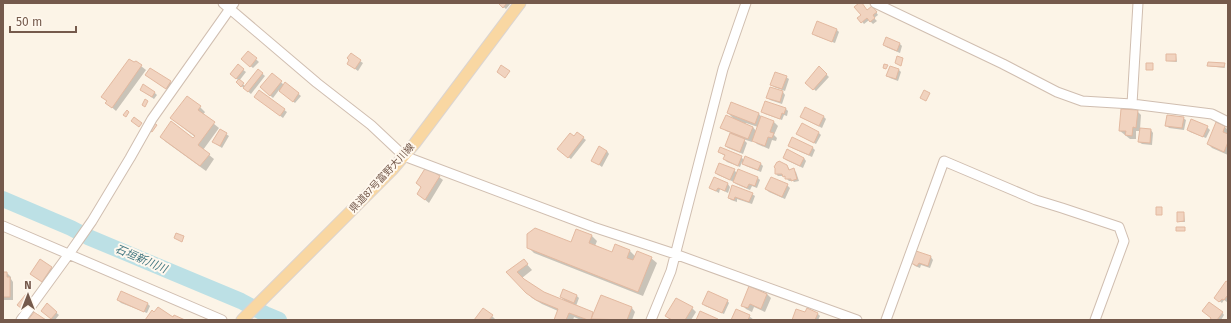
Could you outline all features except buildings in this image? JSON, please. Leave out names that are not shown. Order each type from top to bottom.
[{"type":"main road","name":"県道87号富野大川線","points":[[244,318],[392,170],[415,143],[520,3]]},
{"type":"street","points":[[650,320],[671,271],[723,69],[746,3]]},
{"type":"street","points":[[875,3],[1057,92],[1082,101],[1132,104],[1212,114],[1228,122]]},
{"type":"street","points":[[1132,104],[1138,3]]},
{"type":"street","points":[[21,320],[92,221],[152,119],[229,5],[317,83],[371,125],[404,156],[593,227],[675,254],[857,320]]},
{"type":"street","points":[[886,320],[944,161],[1036,200],[1119,227],[1124,241],[1095,320]]},
{"type":"street","points":[[3,226],[222,320]]},
{"type":"waterway","name":"石垣新川川","points":[[3,199],[71,228],[88,237],[241,301],[279,320]]}]
